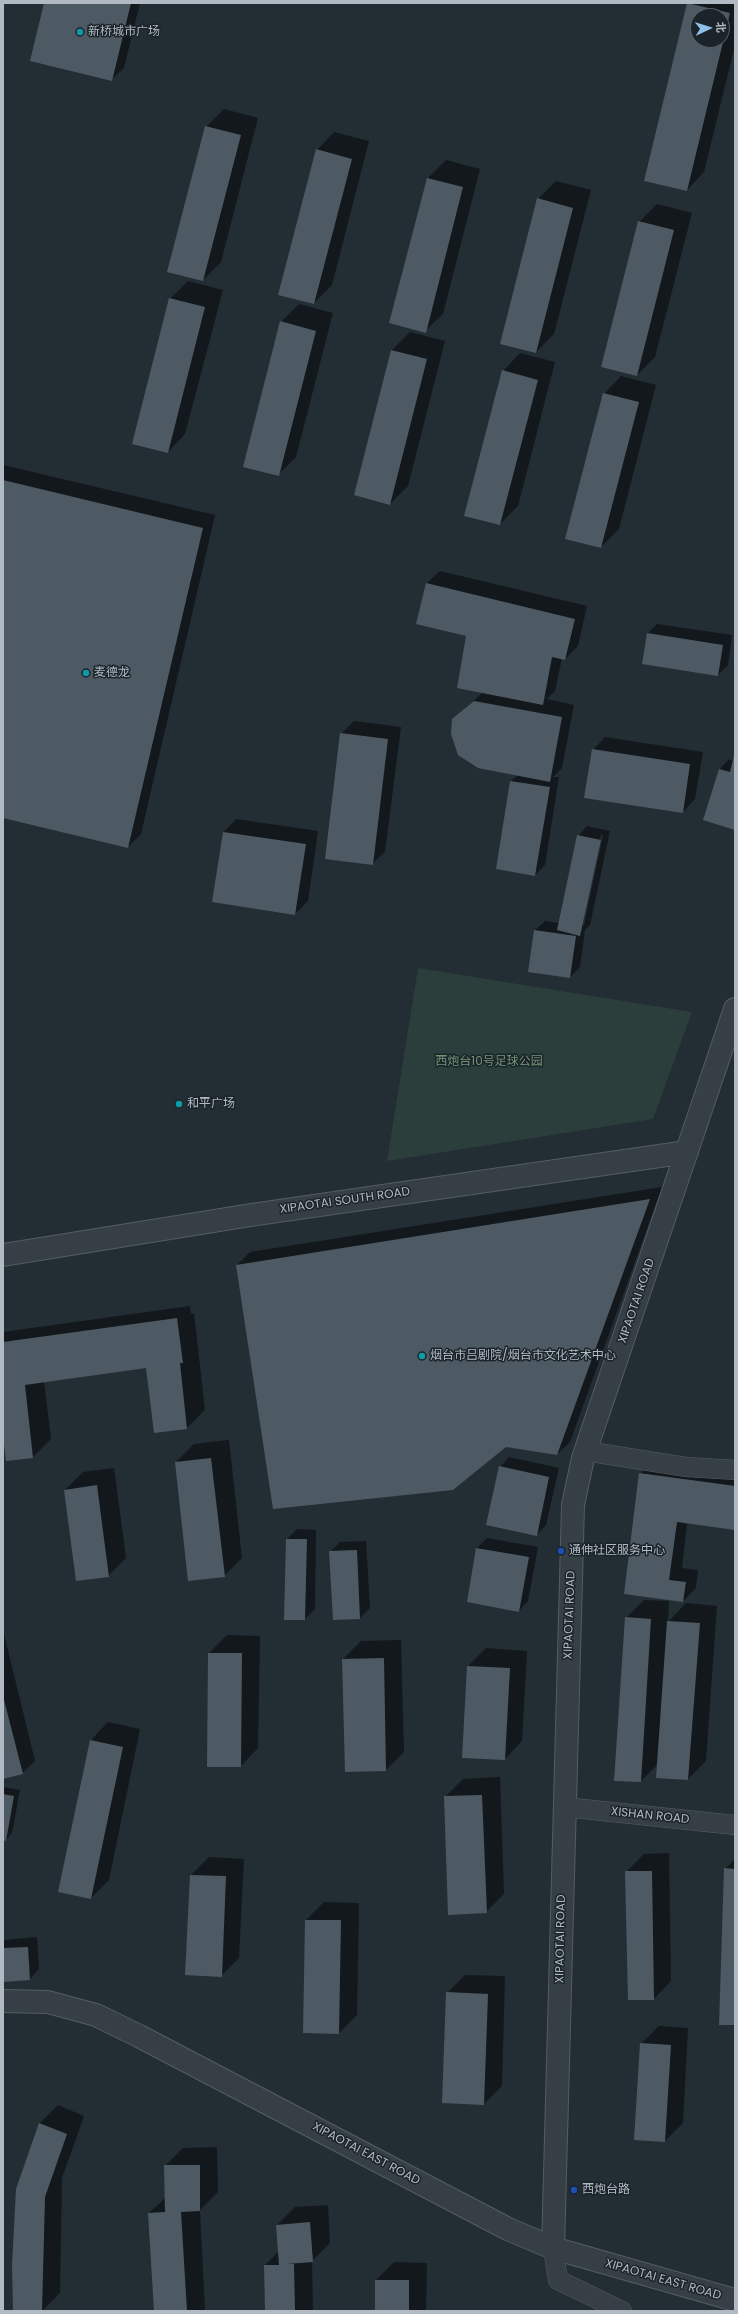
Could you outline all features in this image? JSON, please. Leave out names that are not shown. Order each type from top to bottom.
[{"type":"street","name":"XIPAOTAI ROAD","points":[[553,2248],[573,1505],[585,1451],[735,1009]]},
{"type":"street","name":"XIPAOTAI SOUTH ROAD","points":[[3,1256],[251,1215],[687,1152]]},
{"type":"street","points":[[585,1451],[686,1467],[735,1470]]},
{"type":"street","name":"XISHAN ROAD","points":[[564,1807],[735,1825]]},
{"type":"street","name":"XIPAOTAI EAST ROAD","points":[[3,2000],[48,2002],[96,2015],[508,2229],[553,2248],[735,2300]]},
{"type":"street","points":[[553,2248],[558,2280],[622,2311]]},
{"type":"green space","name":"西炮台10号足球公园","points":[[418,968],[692,1012],[653,1119],[387,1161]]},
{"type":"building","name":"新桥城市广场","points":[[44,3],[131,3],[112,81],[30,61]]},
{"type":"building","points":[[687,3],[708,8],[690,8],[690,48],[722,48],[687,191],[644,181]]},
{"type":"building","points":[[205,126],[241,135],[203,281],[167,272]]},
{"type":"building","points":[[316,149],[352,159],[314,304],[278,295]]},
{"type":"building","points":[[427,178],[463,187],[426,333],[389,323]]},
{"type":"building","points":[[537,198],[573,208],[536,353],[500,344]]},
{"type":"building","points":[[638,221],[674,230],[637,376],[601,367]]},
{"type":"building","points":[[169,298],[205,307],[168,453],[132,444]]},
{"type":"building","points":[[280,321],[316,331],[279,476],[243,467]]},
{"type":"building","points":[[391,350],[427,359],[390,505],[354,495]]},
{"type":"building","points":[[502,370],[538,380],[500,525],[464,516]]},
{"type":"building","points":[[603,393],[639,402],[601,548],[565,539]]},
{"type":"building","name":"麦德龙","points":[[3,480],[203,528],[128,848],[3,818]]},
{"type":"building","points":[[426,583],[575,619],[565,660],[552,657],[543,705],[457,688],[466,636],[416,624]]},
{"type":"building","points":[[647,633],[723,645],[718,676],[642,664]]},
{"type":"building","points":[[474,701],[562,717],[550,782],[478,768],[458,755],[451,734],[452,719]]},
{"type":"building","points":[[340,733],[388,739],[373,865],[325,859]]},
{"type":"building","points":[[592,749],[690,764],[683,813],[584,798]]},
{"type":"building","points":[[735,751],[735,830],[703,820],[719,769],[730,772]]},
{"type":"building","points":[[510,781],[550,787],[535,876],[496,869]]},
{"type":"building","points":[[223,832],[306,844],[295,915],[212,902]]},
{"type":"building","points":[[577,835],[601,840],[580,936],[557,930]]},
{"type":"building","points":[[534,930],[576,936],[570,978],[528,972]]},
{"type":"building","name":"烟台市吕剧院/烟台市文化艺术中心","points":[[650,1199],[557,1455],[506,1447],[453,1490],[273,1509],[236,1265]]},
{"type":"building","points":[[177,1318],[183,1363],[180,1363],[187,1429],[154,1433],[146,1368],[25,1385],[33,1458],[6,1461],[3,1437],[3,1342]]},
{"type":"building","points":[[211,1458],[225,1577],[188,1581],[175,1462]]},
{"type":"building","points":[[499,1466],[549,1477],[537,1536],[486,1525]]},
{"type":"building","points":[[639,1473],[735,1486],[735,1530],[677,1522],[669,1580],[686,1582],[683,1602],[624,1594]]},
{"type":"building","points":[[97,1485],[109,1577],[76,1581],[64,1490]]},
{"type":"building","points":[[286,1539],[307,1539],[305,1620],[284,1620]]},
{"type":"building","points":[[476,1548],[529,1557],[519,1612],[467,1602]]},
{"type":"building","points":[[357,1550],[360,1619],[333,1620],[329,1551]]},
{"type":"building","points":[[625,1617],[651,1619],[641,1782],[614,1781]]},
{"type":"building","points":[[667,1621],[700,1623],[688,1780],[656,1778]]},
{"type":"building","points":[[208,1653],[242,1653],[241,1767],[207,1767]]},
{"type":"building","points":[[384,1658],[386,1771],[345,1772],[342,1659]]},
{"type":"building","points":[[467,1666],[510,1668],[505,1760],[462,1758]]},
{"type":"building","points":[[3,1696],[23,1774],[3,1779]]},
{"type":"building","points":[[90,1740],[123,1747],[91,1899],[58,1892]]},
{"type":"building","points":[[3,1794],[14,1796],[6,1841],[3,1840]]},
{"type":"building","points":[[482,1795],[487,1913],[448,1915],[444,1796]]},
{"type":"building","points":[[724,1868],[735,1869],[735,2025],[719,2025]]},
{"type":"building","points":[[625,1871],[652,1871],[654,2000],[628,2000]]},
{"type":"building","points":[[190,1875],[226,1876],[222,1977],[185,1975]]},
{"type":"building","points":[[305,1920],[341,1920],[339,2034],[303,2033]]},
{"type":"building","points":[[28,1947],[30,1980],[3,1982],[3,1948]]},
{"type":"building","points":[[446,1992],[488,1994],[484,2105],[442,2103]]},
{"type":"building","points":[[640,2043],[671,2045],[665,2142],[634,2140]]},
{"type":"building","points":[[39,2123],[67,2134],[45,2197],[42,2311],[13,2311],[12,2265],[16,2189]]},
{"type":"building","points":[[164,2165],[200,2165],[200,2211],[181,2212],[187,2311],[154,2311],[148,2213],[165,2212]]},
{"type":"building","points":[[310,2222],[313,2262],[286,2264],[294,2264],[295,2311],[265,2311],[264,2265],[279,2265],[276,2225]]},
{"type":"building","points":[[375,2280],[409,2280],[409,2311],[375,2311]]},
{"type":"place","name":"新桥城市广场","points":[[80,32]]},
{"type":"place","name":"麦德龙","points":[[86,673]]},
{"type":"place","name":"和平广场","points":[[179,1104]]},
{"type":"place","name":"烟台市吕剧院/烟台市文化艺术中心","points":[[422,1356]]},
{"type":"place","name":"通伸社区服务中心","points":[[561,1551]]},
{"type":"place","name":"西炮台路","points":[[574,2190]]}]
